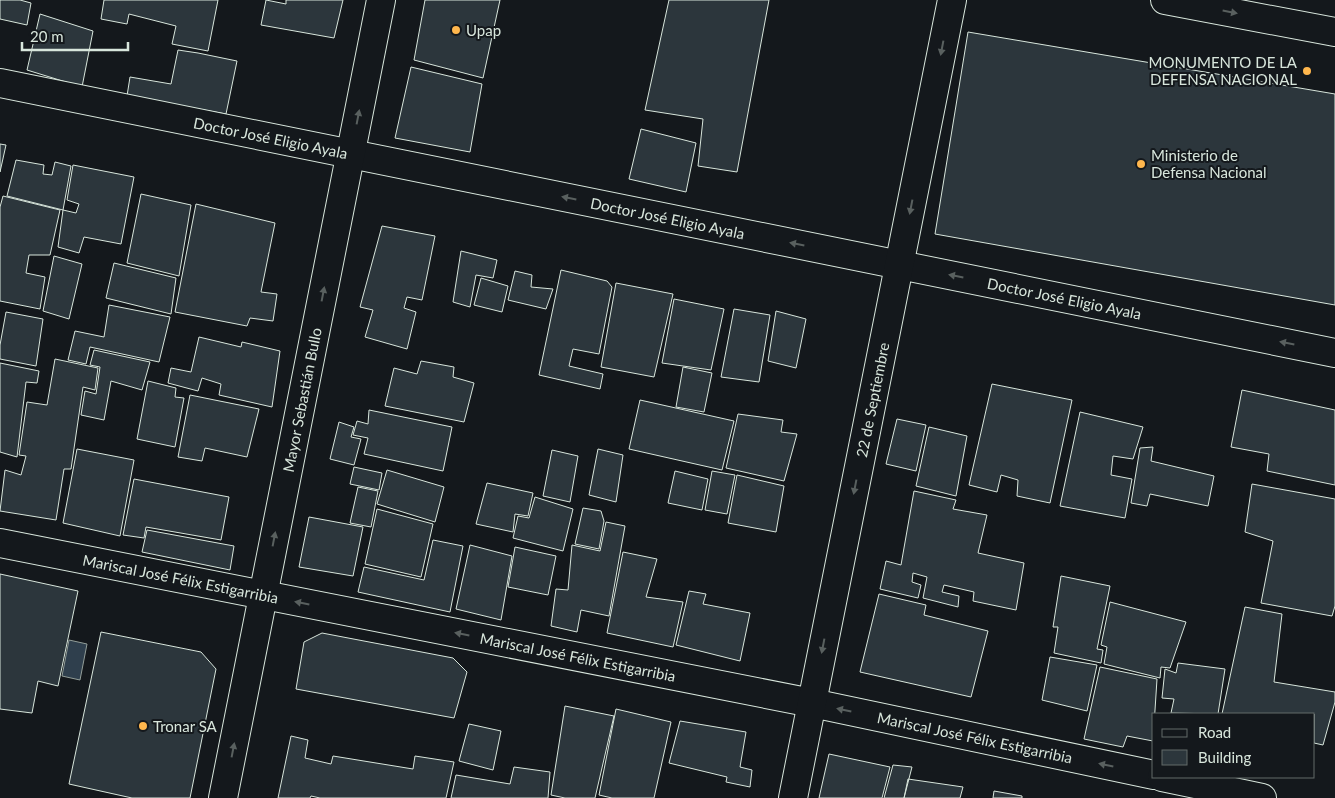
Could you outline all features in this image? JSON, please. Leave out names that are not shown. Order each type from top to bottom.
[{"type":"main road","name":"Mayor Sebastián Bullo","points":[[223,798],[381,0]]},
{"type":"main road","name":"22 de Septiembre","points":[[793,798],[952,0]]},
{"type":"main road","points":[[1165,0],[1335,32]]},
{"type":"main road","name":"Doctor José Eligio Ayala","points":[[0,84],[1335,353]]},
{"type":"main road","name":"Mariscal José Félix Estigarribia","points":[[0,543],[812,703],[1152,775]]},
{"type":"main road","points":[[1167,778],[1262,798]]},
{"type":"water","points":[[69,640],[87,644],[80,680],[62,676]]},
{"type":"building","points":[[0,0],[20,0],[31,3],[27,25],[0,19]]},
{"type":"building","points":[[104,0],[218,0],[208,51],[172,44],[176,26],[129,14],[127,24],[101,19]]},
{"type":"building","points":[[266,0],[286,4],[286,0],[343,0],[334,38],[261,25]]},
{"type":"building","name":"Upap","points":[[425,0],[500,0],[483,78],[414,60]]},
{"type":"building","points":[[669,0],[769,0],[737,172],[698,166],[703,119],[645,110]]},
{"type":"building","points":[[40,14],[93,31],[82,87],[27,70]]},
{"type":"building","name":"Ministerio de Defensa Nacional","points":[[968,32],[1335,94],[1335,305],[935,234]]},
{"type":"building","points":[[178,50],[237,61],[226,114],[127,96],[130,77],[171,84]]},
{"type":"building","points":[[411,67],[482,84],[470,152],[395,138]]},
{"type":"building","points":[[641,129],[696,143],[686,192],[629,179]]},
{"type":"building","points":[[0,144],[6,145],[0,172]]},
{"type":"building","points":[[16,160],[44,165],[43,174],[52,175],[55,162],[71,166],[63,210],[7,196]]},
{"type":"building","points":[[73,165],[134,177],[121,244],[84,237],[79,253],[58,247],[63,210],[76,213],[79,204],[67,200]]},
{"type":"building","points":[[141,194],[191,205],[179,276],[127,263]]},
{"type":"building","points":[[3,196],[60,210],[50,255],[29,255],[26,273],[45,277],[40,309],[0,301],[0,207]]},
{"type":"building","points":[[196,204],[275,223],[261,292],[277,294],[273,321],[250,318],[247,326],[175,312]]},
{"type":"building","points":[[382,226],[435,236],[422,300],[407,297],[404,308],[416,312],[407,349],[365,337],[373,310],[360,307]]},
{"type":"building","points":[[461,251],[497,260],[493,278],[476,275],[470,307],[453,302]]},
{"type":"building","points":[[54,256],[82,264],[69,319],[43,311]]},
{"type":"building","points":[[114,263],[176,278],[171,314],[106,298]]},
{"type":"building","points":[[561,270],[607,281],[612,287],[599,354],[573,349],[569,366],[603,374],[600,389],[539,375]]},
{"type":"building","points":[[515,271],[532,275],[531,287],[553,289],[546,309],[508,300]]},
{"type":"building","points":[[481,278],[508,286],[502,312],[474,305]]},
{"type":"building","points":[[616,283],[673,294],[654,377],[601,367]]},
{"type":"building","points":[[674,299],[724,309],[711,370],[662,363]]},
{"type":"building","points":[[109,305],[170,317],[159,362],[90,347],[86,364],[68,360],[75,331],[104,337]]},
{"type":"building","points":[[734,309],[770,315],[759,382],[721,377]]},
{"type":"building","points":[[776,311],[806,319],[796,368],[768,361]]},
{"type":"building","points":[[6,312],[43,319],[36,366],[0,359],[0,345]]},
{"type":"building","points":[[199,337],[241,347],[242,342],[280,351],[272,407],[219,395],[221,384],[202,378],[198,391],[168,383],[171,368],[191,372]]},
{"type":"building","points":[[94,350],[150,362],[142,390],[111,381],[104,420],[81,415],[85,391],[96,394],[100,367],[90,365]]},
{"type":"building","points":[[55,359],[98,368],[95,390],[83,387],[71,469],[64,469],[56,520],[0,511],[5,470],[21,475],[26,456],[19,455],[27,402],[47,405]]},
{"type":"building","points":[[421,361],[454,367],[453,377],[474,383],[464,422],[385,406],[394,368],[417,374]]},
{"type":"building","points":[[0,363],[39,371],[37,383],[26,382],[17,457],[0,452]]},
{"type":"building","points":[[683,367],[712,373],[704,412],[676,407]]},
{"type":"building","points":[[148,381],[176,388],[175,397],[184,398],[175,447],[137,439]]},
{"type":"building","points":[[992,384],[1072,400],[1050,503],[1017,496],[1018,480],[1001,475],[997,492],[969,485]]},
{"type":"building","points":[[1242,390],[1335,410],[1335,485],[1267,471],[1269,454],[1231,447]]},
{"type":"building","points":[[190,395],[259,409],[247,457],[205,448],[202,461],[178,457]]},
{"type":"building","points":[[640,400],[734,421],[722,470],[629,449]]},
{"type":"building","points":[[369,410],[452,427],[443,471],[364,454],[368,438],[353,435],[357,421],[368,424]]},
{"type":"building","points":[[1080,412],[1143,427],[1133,459],[1113,456],[1111,475],[1132,479],[1125,518],[1060,506]]},
{"type":"building","points":[[738,414],[783,420],[781,432],[797,434],[784,481],[726,468]]},
{"type":"building","points":[[897,419],[926,425],[916,471],[886,464]]},
{"type":"building","points":[[339,422],[354,427],[351,437],[361,439],[354,465],[330,459]]},
{"type":"building","points":[[929,427],[967,436],[956,496],[916,486]]},
{"type":"building","points":[[1153,447],[1151,461],[1214,476],[1208,506],[1150,494],[1147,506],[1131,503],[1140,448]]},
{"type":"building","points":[[77,449],[134,460],[120,536],[63,523]]},
{"type":"building","points":[[598,449],[623,455],[616,502],[589,495]]},
{"type":"building","points":[[552,450],[578,456],[570,502],[543,496]]},
{"type":"building","points":[[354,467],[382,473],[379,490],[350,484]]},
{"type":"building","points":[[387,470],[444,487],[435,522],[377,504]]},
{"type":"building","points":[[675,471],[708,479],[702,510],[668,503]]},
{"type":"building","points":[[712,471],[735,475],[727,514],[705,510]]},
{"type":"building","points":[[737,475],[784,486],[776,532],[728,523]]},
{"type":"building","points":[[134,479],[229,497],[221,540],[146,527],[144,538],[123,535]]},
{"type":"building","points":[[487,483],[533,493],[528,516],[515,514],[513,532],[476,524]]},
{"type":"building","points":[[1252,484],[1335,499],[1335,606],[1332,616],[1261,603],[1273,541],[1245,532]]},
{"type":"building","points":[[358,487],[378,491],[371,527],[350,523]]},
{"type":"building","points":[[914,491],[956,500],[953,509],[987,515],[978,553],[1024,563],[1016,610],[973,601],[974,592],[944,585],[942,592],[959,596],[958,607],[923,598],[927,577],[913,573],[912,582],[921,585],[918,598],[880,589],[886,561],[901,565]]},
{"type":"building","points":[[535,497],[573,509],[563,551],[513,538],[518,516],[529,518]]},
{"type":"building","points":[[583,508],[601,511],[604,521],[599,549],[575,544]]},
{"type":"building","points":[[377,509],[433,524],[421,577],[365,564]]},
{"type":"building","points":[[309,517],[363,527],[353,576],[299,567]]},
{"type":"building","points":[[606,522],[625,526],[609,616],[581,610],[577,632],[551,626],[556,589],[568,590],[572,545],[600,551]]},
{"type":"building","points":[[147,530],[234,546],[230,570],[142,552]]},
{"type":"building","points":[[433,540],[463,546],[450,612],[358,592],[364,567],[424,580]]},
{"type":"building","points":[[470,545],[512,556],[501,620],[456,609]]},
{"type":"building","points":[[515,547],[556,556],[548,595],[508,587]]},
{"type":"building","points":[[623,552],[657,559],[646,597],[683,602],[673,647],[607,633]]},
{"type":"building","points":[[0,574],[78,591],[58,686],[38,681],[32,713],[0,709]]},
{"type":"building","points":[[1061,576],[1110,586],[1097,649],[1103,650],[1101,663],[1054,653],[1058,627],[1053,627]]},
{"type":"building","points":[[689,591],[706,594],[703,604],[750,613],[740,661],[676,645]]},
{"type":"building","points":[[879,594],[926,605],[924,615],[988,631],[971,697],[860,672]]},
{"type":"building","points":[[1110,602],[1186,622],[1170,668],[1161,667],[1160,678],[1104,664],[1107,647],[1101,645]]},
{"type":"building","points":[[1245,607],[1282,614],[1274,682],[1335,692],[1335,702],[1323,745],[1315,743],[1315,713],[1222,713]]},
{"type":"building","name":"Tronar SA","points":[[101,632],[201,652],[216,669],[190,798],[132,798],[69,784]]},
{"type":"building","points":[[322,633],[453,658],[467,672],[454,718],[296,689],[304,642]]},
{"type":"building","points":[[1050,657],[1097,665],[1087,711],[1042,700]]},
{"type":"building","points":[[1178,663],[1225,669],[1218,713],[1171,713],[1174,699],[1162,698],[1165,669],[1176,673]]},
{"type":"building","points":[[1100,667],[1157,679],[1155,713],[1152,713],[1152,741],[1127,736],[1123,747],[1084,739]]},
{"type":"building","points":[[565,706],[614,716],[595,798],[565,798],[551,795]]},
{"type":"building","points":[[616,709],[671,722],[654,798],[612,798],[599,795]]},
{"type":"building","points":[[680,721],[746,732],[740,767],[752,770],[750,787],[726,782],[727,777],[669,763]]},
{"type":"building","points":[[469,724],[501,731],[493,770],[459,761]]},
{"type":"building","points":[[291,736],[308,740],[305,758],[331,764],[333,756],[413,769],[415,756],[454,762],[446,798],[320,798],[311,796],[310,798],[278,798]]},
{"type":"building","points":[[829,754],[890,767],[882,798],[819,798]]},
{"type":"building","points":[[893,765],[912,767],[904,798],[884,798]]},
{"type":"building","points":[[514,767],[550,772],[548,798],[451,798],[456,775],[510,784]]},
{"type":"building","points":[[908,779],[963,787],[960,798],[904,798]]},
{"type":"building","points":[[994,791],[1022,796],[1022,798],[993,798]]},
{"type":"place","name":"Upap","points":[[456,30]]},
{"type":"place","name":"MONUMENTO DE LA DEFENSA NACIONAL","points":[[1307,71]]},
{"type":"place","name":"Ministerio de Defensa Nacional","points":[[1141,164]]},
{"type":"place","name":"Tronar SA","points":[[143,726]]}]
